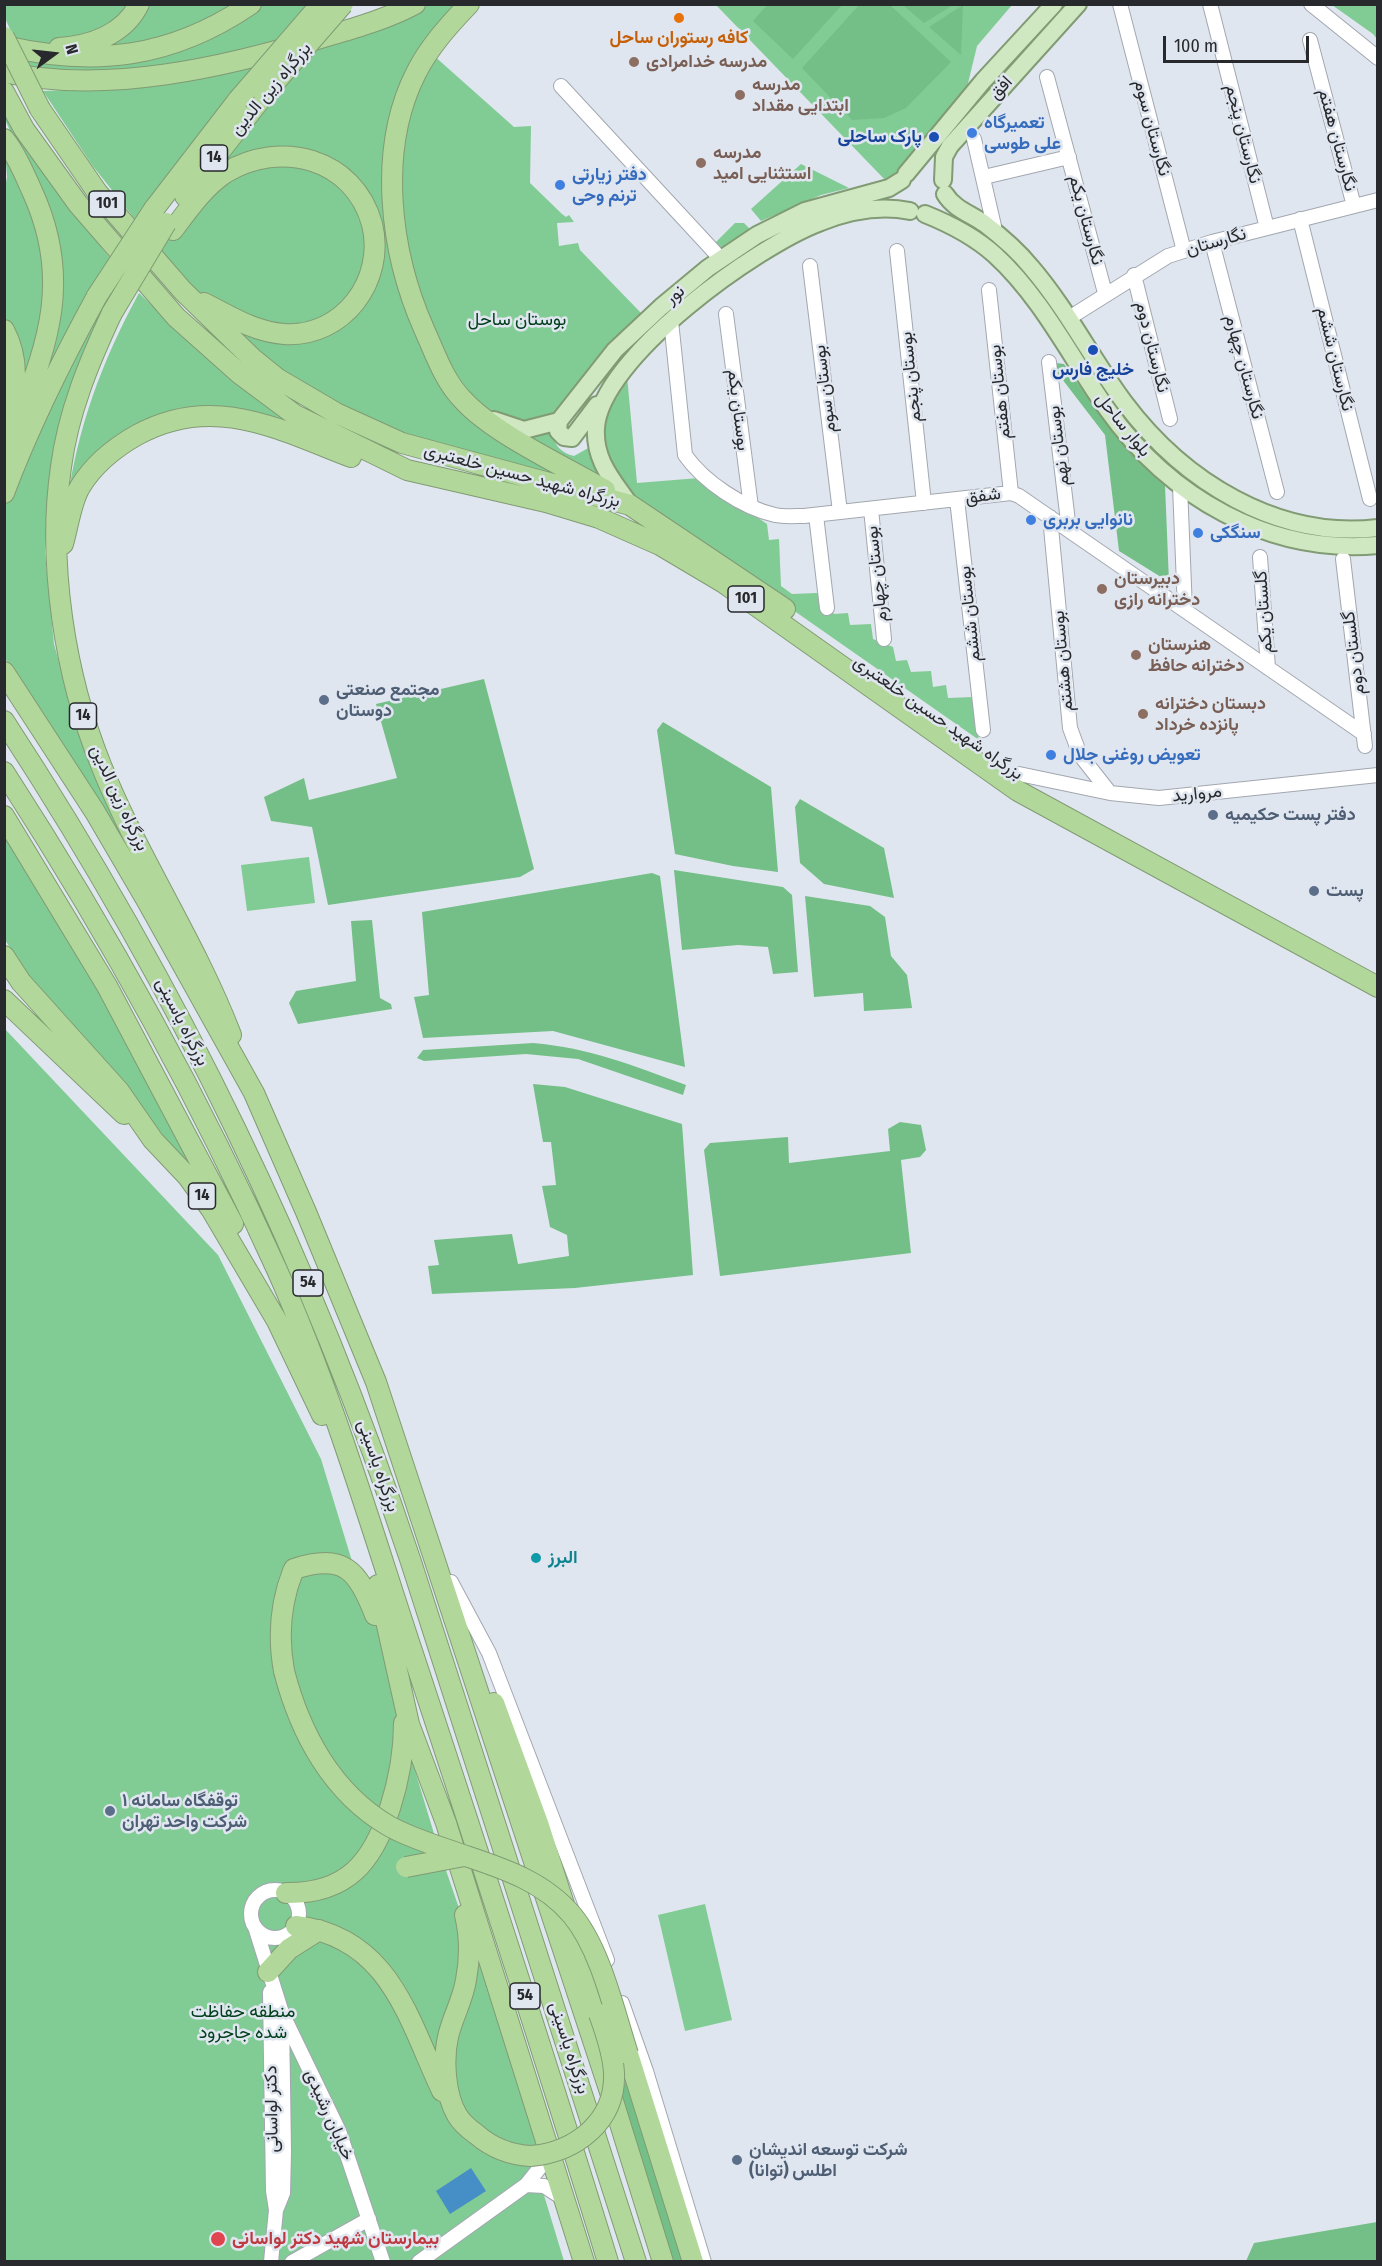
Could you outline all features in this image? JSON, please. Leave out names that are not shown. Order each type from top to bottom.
[{"type":"highway","points":[[24,51],[71,47],[98,40],[123,25],[139,4]]},
{"type":"highway","points":[[4,46],[24,51],[87,59],[152,50],[202,33],[251,4]]},
{"type":"highway","name":"بزرگراه زین الدین","points":[[254,1093],[213,988],[130,826],[98,757],[80,709],[66,650],[56,508],[61,465],[88,363],[112,313],[140,265],[155,254],[165,220],[238,100],[321,4]]},
{"type":"highway","name":"بزرگراه زین الدین","points":[[165,220],[264,95],[343,4]]},
{"type":"highway","points":[[4,72],[24,76],[77,79],[130,77],[251,60],[376,20],[415,4]]},
{"type":"highway","points":[[469,4],[430,50],[416,72],[396,138],[394,191],[399,256],[411,297],[454,390],[478,413],[506,433],[630,505]]},
{"type":"highway","name":"بزرگراه شهید حسین خلعتبری","points":[[4,37],[40,109],[97,192],[183,291],[252,358],[278,379],[370,430],[432,453],[630,505],[732,572],[1033,785],[1377,971]]},
{"type":"highway","name":"بزرگراه شهید حسین خلعتبری","points":[[8,98],[41,154],[98,229],[176,317],[259,390],[295,414],[332,435],[408,470],[546,502],[598,518],[660,545],[724,583],[1018,791],[1377,987]]},
{"type":"highway","points":[[4,139],[26,177],[44,220],[52,253],[55,286],[47,337],[4,459]]},
{"type":"highway","points":[[165,220],[225,174],[256,159],[287,155],[314,160],[343,178],[364,204],[374,237],[371,273],[357,301],[333,322],[312,331],[284,334],[255,329],[183,291]]},
{"type":"highway","name":"14","points":[[4,493],[18,455],[60,365],[97,296],[165,220]]},
{"type":"highway","points":[[4,330],[15,367],[15,384],[4,418]]},
{"type":"highway","points":[[58,561],[79,488],[105,455],[164,421],[201,415],[242,417],[359,460],[408,470]]},
{"type":"highway","points":[[4,672],[123,858],[254,1093],[376,1382],[606,2079],[663,2262]]},
{"type":"highway","name":"بزرگراه یاسینی","points":[[4,721],[107,888],[186,1027],[262,1183],[335,1349],[408,1551],[636,2262]]},
{"type":"highway","name":"بزرگراه یاسینی","points":[[4,772],[86,902],[218,1148],[277,1271],[308,1344],[358,1488],[502,1926],[608,2262]]},
{"type":"highway","points":[[4,816],[38,868],[159,1079],[254,1265],[277,1321]]},
{"type":"highway","name":"14","points":[[4,956],[21,982],[119,1091],[153,1140],[188,1177],[211,1209],[277,1321],[326,1425],[351,1469]]},
{"type":"highway","points":[[4,1000],[153,1140]]},
{"type":"highway","points":[[358,1488],[403,1699],[468,1932],[466,1979],[450,2030],[446,2056],[456,2114]]},
{"type":"highway","points":[[296,1926],[319,1930],[353,1946],[391,1983],[412,2019],[439,2084],[456,2114],[488,2143],[513,2154],[541,2155],[574,2144],[592,2130],[608,2108],[613,2093],[614,2065],[599,2014],[532,1804],[452,1582],[412,1488]]},
{"type":"highway","points":[[395,1662],[363,1586],[350,1570],[333,1562],[293,1570],[286,1591],[280,1643],[284,1671],[293,1704],[317,1755],[339,1784],[390,1827],[525,1878],[571,1913],[592,1947],[693,2262]]},
{"type":"highway","points":[[286,1893],[317,1890],[342,1879],[360,1867],[375,1848],[401,1766],[403,1699]]},
{"type":"highway","points":[[412,1734],[446,1823],[541,2155],[564,2199],[584,2262]]},
{"type":"highway","points":[[406,1867],[466,1856]]},
{"type":"highway","points":[[268,1972],[289,1949],[319,1930]]},
{"type":"main road","name":"افق","points":[[904,177],[983,81],[1054,4]]},
{"type":"main road","name":"افق","points":[[944,187],[944,157],[950,146],[1078,4]]},
{"type":"main road","points":[[925,168],[938,174],[944,187],[938,208],[917,213],[901,200],[904,177],[925,168]]},
{"type":"main road","name":"نور","points":[[559,421],[615,350],[661,307],[721,259],[757,235],[805,211],[828,202],[889,188],[904,177]]},
{"type":"main road","name":"بلوار ساحل","points":[[944,187],[958,208],[1004,238],[1030,265],[1069,318],[1124,402],[1150,434],[1179,463],[1217,489],[1277,518],[1316,527],[1352,531],[1377,528]]},
{"type":"main road","name":"نور","points":[[630,505],[604,469],[596,442],[599,414],[611,384],[671,321],[757,256],[797,232],[860,211],[897,208],[917,213]]},
{"type":"main road","name":"بلوار ساحل","points":[[917,213],[948,224],[995,255],[1032,298],[1108,411],[1137,448],[1180,486],[1232,518],[1267,532],[1311,545],[1349,548],[1377,545]]},
{"type":"main road","points":[[661,307],[671,321]]},
{"type":"main road","points":[[478,413],[524,430],[559,421],[558,431],[564,437],[572,438],[611,384]]},
{"type":"main road","points":[[1179,463],[1180,486]]},
{"type":"street","name":"نگارستان سوم","points":[[1120,4],[1184,251]]},
{"type":"street","name":"نگارستان پنجم","points":[[1210,4],[1267,228]]},
{"type":"street","points":[[1311,4],[1377,58]]},
{"type":"street","name":"نگارستان هفتم","points":[[1310,40],[1354,206]]},
{"type":"street","name":"نگارستان یکم","points":[[1047,77],[1105,293]]},
{"type":"street","points":[[561,86],[721,259]]},
{"type":"street","points":[[974,139],[994,226]]},
{"type":"street","points":[[984,177],[1069,157]]},
{"type":"street","name":"نگارستان","points":[[1069,318],[1134,275],[1184,251],[1377,200]]},
{"type":"street","name":"نگارستان ششم","points":[[1300,219],[1370,499]]},
{"type":"street","name":"نگارستان چهارم","points":[[1212,242],[1277,492]]},
{"type":"street","name":"بوستان پنجم","points":[[897,251],[924,503]]},
{"type":"street","name":"بوستان سوم","points":[[810,266],[840,512]]},
{"type":"street","name":"نگارستان دوم","points":[[1134,275],[1170,419]]},
{"type":"street","name":"بوستان هفتم","points":[[989,290],[1011,493]]},
{"type":"street","name":"بوستان یکم","points":[[726,314],[751,507]]},
{"type":"street","name":"شفق","points":[[671,321],[685,455],[695,470],[751,507],[777,516],[816,515],[1011,493],[1050,517],[1268,668],[1364,740]]},
{"type":"street","name":"بوستان نهم","points":[[1049,362],[1069,530]]},
{"type":"street","points":[[1180,486],[1185,610]]},
{"type":"street","name":"بوستان ششم","points":[[957,499],[983,730]]},
{"type":"street","name":"بوستان چهارم","points":[[871,509],[884,639]]},
{"type":"street","points":[[816,515],[827,608]]},
{"type":"street","name":"بوستان هشتم","points":[[1050,517],[1070,728],[1080,755],[1110,793]]},
{"type":"street","name":"گلستان یکم","points":[[1260,557],[1268,668]]},
{"type":"street","name":"گلستان دوم","points":[[1343,559],[1364,740]]},
{"type":"street","name":"مروارید","points":[[1019,774],[1110,793],[1158,798],[1377,775]]},
{"type":"street","points":[[452,1582],[489,1653],[590,1912],[646,2071],[704,2262]]},
{"type":"street","points":[[256,1930],[270,1938],[277,1939],[291,1932],[296,1926],[299,1911],[297,1904],[286,1893],[266,1892],[254,1901],[250,1916],[268,1972]]},
{"type":"street","name":"خیابان رشیدی","points":[[268,1972],[282,2013],[339,2132],[383,2262]]},
{"type":"street","name":"دکتر لواسانی","points":[[268,1972],[271,2008],[273,2191],[276,2210],[271,2262]]},
{"type":"street","name":"دکتر لواسانی","points":[[276,2210],[283,2193],[282,2013]]},
{"type":"street","points":[[419,2262],[526,2185],[541,2155]]},
{"type":"street","points":[[526,2185],[544,2186],[564,2199]]},
{"type":"street","points":[[292,2262],[369,2219]]},
{"type":"green space","points":[[768,4],[842,5],[793,59],[753,21]]},
{"type":"green space","points":[[860,4],[890,5],[951,62],[906,108],[884,118],[852,120],[802,68]]},
{"type":"green space","points":[[4,5],[135,5],[123,20],[61,45],[17,45],[5,18]]},
{"type":"green space","points":[[142,5],[242,5],[150,44],[90,47]]},
{"type":"green space","points":[[263,5],[314,5],[274,49],[131,72],[31,68],[28,61],[83,65],[254,11]]},
{"type":"green space","points":[[428,5],[463,5],[417,62],[391,213],[443,379],[596,489],[383,428],[288,376],[202,304],[311,334],[376,266],[347,176],[254,155],[165,232],[312,48],[405,16]]},
{"type":"green space","points":[[716,5],[1012,5],[977,46],[964,100],[889,184]]},
{"type":"green space","points":[[903,5],[953,5],[924,23]]},
{"type":"green space","points":[[963,5],[961,55],[929,27]]},
{"type":"green space","points":[[1332,5],[1377,5],[1377,39],[1373,34]]},
{"type":"green space","name":"بوستان ساحل","points":[[432,54],[514,127],[531,126],[530,183],[562,214],[566,217],[569,215],[574,222],[557,223],[559,246],[578,243],[580,250],[641,313],[592,365],[552,417],[537,424],[497,417],[462,395],[405,264],[400,138]]},
{"type":"green space","points":[[261,63],[138,223],[92,165],[43,91],[115,88]]},
{"type":"green space","points":[[5,110],[45,176],[113,262],[8,460],[56,316],[16,143],[5,120]]},
{"type":"green space","points":[[5,151],[42,234],[47,302],[5,446],[7,423],[4,192],[7,177]]},
{"type":"green space","points":[[307,161],[357,198],[370,260],[340,312],[282,330],[205,298],[160,250],[178,227],[240,169]]},
{"type":"green space","points":[[801,164],[849,188],[821,195],[761,221],[751,209]]},
{"type":"green space","points":[[735,223],[744,223],[750,229],[719,250],[714,244]]},
{"type":"green space","points":[[139,293],[196,348],[252,395],[337,448],[167,414],[67,505],[84,422],[114,344]]},
{"type":"green space","points":[[100,299],[108,307],[52,466],[45,552],[54,644],[76,724],[105,795],[212,1003],[5,658],[4,508],[23,457]]},
{"type":"green space","points":[[1049,362],[1064,364],[1112,431],[1165,485],[1169,582],[1119,551],[1105,435]]},
{"type":"green space","points":[[627,376],[637,483],[699,478],[767,524],[769,540],[779,539],[781,586],[792,594],[817,593],[834,614],[848,613],[850,625],[871,624],[873,639],[893,647],[896,661],[907,660],[911,672],[931,671],[933,687],[946,685],[948,698],[973,697],[979,740],[637,501],[609,471],[599,425]]},
{"type":"green space","points":[[554,428],[555,442],[569,455],[574,456],[592,446],[607,482],[517,433]]},
{"type":"green space","points":[[484,679],[534,869],[520,877],[328,905],[312,827],[271,821],[264,797],[304,778],[309,800],[397,778],[376,704]]},
{"type":"green space","points":[[663,722],[771,787],[778,872],[733,866],[675,854],[657,730]]},
{"type":"green space","points":[[800,799],[884,848],[894,898],[824,884],[800,863],[795,807]]},
{"type":"green space","points":[[4,825],[67,928],[200,1182],[129,1092],[32,982],[5,940]]},
{"type":"green space","points":[[309,857],[315,903],[247,911],[241,865]]},
{"type":"green space","points":[[674,870],[783,887],[792,895],[798,972],[773,974],[768,947],[738,945],[682,950]]},
{"type":"green space","points":[[652,873],[660,876],[685,1067],[553,1031],[423,1038],[414,997],[429,995],[422,912]]},
{"type":"green space","points":[[805,896],[870,906],[885,917],[891,956],[907,975],[912,1008],[864,1011],[863,993],[814,997]]},
{"type":"green space","points":[[372,920],[380,998],[391,1004],[392,1009],[298,1024],[289,1003],[296,991],[356,981],[351,921]]},
{"type":"green space","name":"منطقه حفاظت شده جاجرود","points":[[5,1029],[218,1255],[321,1459],[368,1614],[382,1636],[399,1718],[439,1850],[461,1914],[472,1931],[542,2144],[529,2146],[564,2261],[5,2261]]},
{"type":"green space","points":[[533,1043],[592,1053],[629,1064],[686,1085],[683,1095],[578,1059],[526,1054],[424,1061],[417,1058],[423,1050]]},
{"type":"green space","points":[[533,1084],[565,1087],[682,1124],[693,1275],[575,1288],[432,1294],[428,1266],[439,1265],[434,1240],[512,1234],[518,1264],[569,1256],[567,1235],[550,1227],[542,1186],[556,1185],[551,1142],[543,1142]]},
{"type":"green space","points":[[900,1122],[921,1125],[926,1150],[920,1157],[901,1160],[911,1253],[720,1276],[704,1150],[710,1143],[788,1137],[789,1163],[890,1151],[888,1129]]},
{"type":"green space","points":[[705,1904],[732,2020],[685,2031],[658,1915]]},
{"type":"green space","points":[[623,2057],[684,2261],[669,2261],[619,2105],[625,2081]]},
{"type":"green space","points":[[1377,2222],[1377,2261],[1246,2261],[1254,2243]]},
{"type":"water","points":[[471,2168],[486,2191],[450,2214],[436,2191]]},
{"type":"place","name":"کافه رستوران ساحل","points":[[679,18]]},
{"type":"place","name":"مدرسه خدامرادی","points":[[634,62]]},
{"type":"place","name":"مدرسه ابتدایی مقداد","points":[[740,95]]},
{"type":"place","name":"تعمیرگاه علی طوسی","points":[[972,133]]},
{"type":"place","name":"پارک ساحلی","points":[[934,137]]},
{"type":"place","name":"مدرسه استثنایی امید","points":[[701,163]]},
{"type":"place","name":"دفتر زیارتی ترنم وحی","points":[[560,185]]},
{"type":"place","name":"خلیج فارس","points":[[1093,350]]},
{"type":"place","name":"نانوایی بربری","points":[[1031,520]]},
{"type":"place","name":"سنگکی","points":[[1198,533]]},
{"type":"place","name":"دبیرستان دخترانه رازی","points":[[1102,589]]},
{"type":"place","name":"هنرستان دخترانه حافظ","points":[[1136,655]]},
{"type":"place","name":"مجتمع صنعتی دوستان","points":[[324,700]]},
{"type":"place","name":"دبستان دخترانه پانزده خرداد","points":[[1143,714]]},
{"type":"place","name":"تعویض روغنی جلال","points":[[1051,755]]},
{"type":"place","name":"دفتر پست حکیمیه","points":[[1213,815]]},
{"type":"place","name":"پست","points":[[1314,891]]},
{"type":"place","name":"البرز","points":[[536,1558]]},
{"type":"place","name":"توقفگاه سامانه ۱ شرکت واحد تهران","points":[[110,1811]]},
{"type":"place","name":"شرکت توسعه اندیشان اطلس (توانا)","points":[[737,2160]]},
{"type":"place","name":"بیمارستان شهید دکتر لواسانی","points":[[218,2239]]}]
